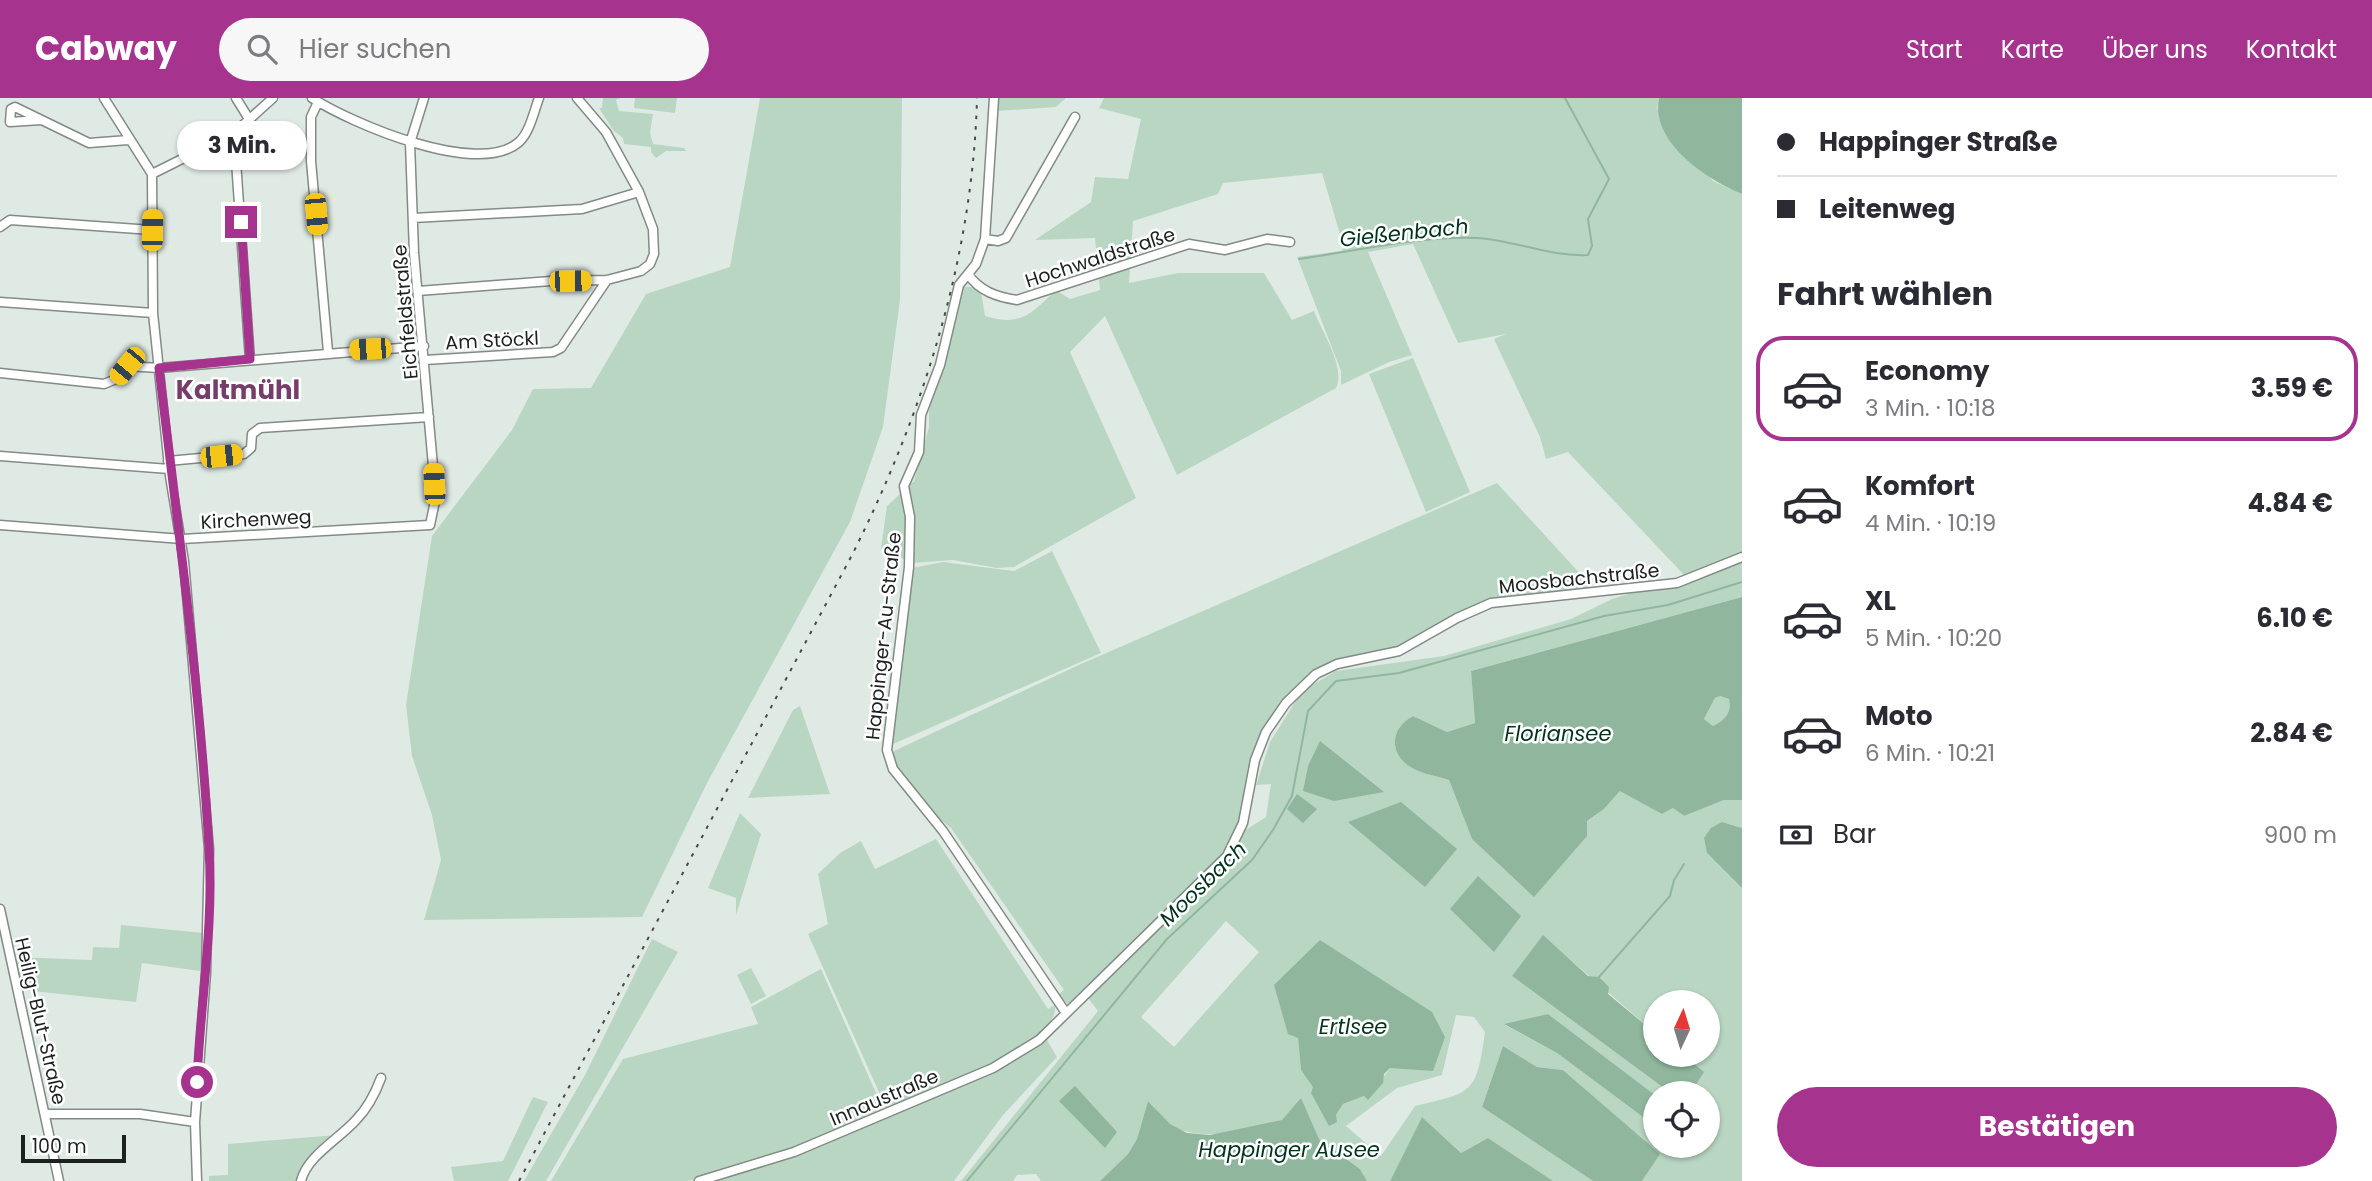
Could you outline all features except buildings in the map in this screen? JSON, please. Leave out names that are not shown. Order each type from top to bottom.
[{"type":"street","points":[[104,98],[128,140],[152,174],[153,313],[169,465],[181,539],[209,849],[206,973],[195,1122],[197,1181]]},
{"type":"street","points":[[236,98],[249,119]]},
{"type":"street","points":[[152,174],[234,133],[273,98]]},
{"type":"street","name":"Eichfeldstraße","points":[[425,98],[410,143],[418,291],[435,501],[430,525]]},
{"type":"street","points":[[328,352],[311,161],[311,117],[315,100],[410,143],[459,151],[500,151],[519,142],[540,98]]},
{"type":"street","points":[[418,291],[551,281],[607,280],[641,271],[650,264],[654,254],[653,229],[639,192],[606,132],[578,98]]},
{"type":"street","name":"Happinger-Au-Straße","points":[[994,98],[985,239],[976,264],[959,285],[940,365],[921,415],[919,452],[904,486],[910,517],[909,567],[887,750],[893,769],[943,831],[1066,1013]]},
{"type":"street","points":[[985,239],[999,241],[1006,238],[1075,117]]},
{"type":"street","points":[[41,120],[89,143],[128,140]]},
{"type":"street","points":[[234,133],[250,359]]},
{"type":"street","points":[[413,218],[582,209],[639,192]]},
{"type":"street","points":[[1,224],[10,220],[152,230]]},
{"type":"street","name":"Hochwaldstraße","points":[[968,274],[975,285],[1001,298],[1017,300],[1189,244],[1225,250],[1268,239],[1290,242]]},
{"type":"street","name":"Am Stöckl","points":[[425,360],[553,352],[561,348],[607,280]]},
{"type":"street","points":[[0,302],[153,313]]},
{"type":"street","points":[[0,373],[104,384],[116,379],[127,366],[159,368],[424,346]]},
{"type":"street","points":[[0,456],[169,465],[244,454],[251,448],[252,435],[260,428],[429,417]]},
{"type":"street","name":"Kirchenweg","points":[[0,525],[181,539],[430,525]]},
{"type":"street","name":"Moosbachstraße","points":[[1066,1013],[1227,856],[1243,823],[1255,760],[1266,732],[1286,703],[1317,674],[1337,664],[1399,651],[1457,618],[1491,603],[1677,583],[1742,557]]},
{"type":"street","name":"Heilig-Blut-Straße","points":[[0,909],[59,1181]]},
{"type":"street","name":"Innaustraße","points":[[699,1181],[794,1153],[993,1068],[1039,1041],[1066,1013]]},
{"type":"street","points":[[301,1181],[316,1158],[357,1120],[372,1100],[381,1078]]},
{"type":"street","points":[[45,1114],[140,1114],[195,1122]]},
{"type":"shaded area","points":[[603,98],[620,98],[616,100],[619,111],[653,114],[650,133],[653,144],[684,148],[686,151],[666,151],[656,158],[651,147],[624,144],[623,138],[613,130],[599,108],[602,108]]},
{"type":"shaded area","points":[[635,98],[677,98],[675,113],[634,108]]},
{"type":"shaded area","points":[[760,98],[902,98],[900,300],[883,427],[850,522],[707,783],[642,917],[424,920],[441,860],[432,815],[412,756],[406,705],[432,536],[512,430],[533,389],[591,388],[646,294],[730,267]]},
{"type":"shaded area","points":[[996,98],[1066,98],[1056,107],[997,111]]},
{"type":"shaded area","points":[[1104,98],[1659,98],[1657,108],[1713,181],[1742,194],[1742,597],[1471,671],[1475,723],[1447,732],[1413,716],[1400,727],[1395,741],[1399,756],[1412,768],[1449,780],[1472,839],[1587,821],[1604,809],[1621,790],[1662,814],[1673,808],[1684,816],[1724,800],[1742,800],[1742,828],[1722,822],[1707,853],[1742,888],[1742,1181],[1642,1181],[1656,1158],[1720,1158],[1720,1081],[1698,1081],[1703,1072],[1698,1068],[1720,1068],[1720,990],[1643,990],[1643,1023],[1543,936],[1512,976],[1654,1081],[1643,1081],[1643,1086],[1548,1014],[1505,1025],[1557,1053],[1643,1117],[1643,1140],[1563,1070],[1537,1067],[1503,1046],[1482,1107],[1593,1181],[1553,1181],[1488,1138],[1461,1153],[1422,1117],[1390,1181],[1367,1181],[1360,1169],[1288,1117],[1277,1123],[1247,1131],[1196,1133],[1171,1125],[1148,1101],[1137,1139],[1128,1154],[1100,1181],[1041,1181],[1036,1174],[1017,1175],[1013,1181],[961,1181],[1098,1011],[1088,998],[1226,864],[1244,831],[1266,817],[1271,784],[1256,785],[1270,742],[1302,691],[1336,671],[1444,656],[1571,619],[1612,599],[1685,576],[1568,452],[1546,459],[1540,437],[1494,339],[1506,334],[1458,343],[1413,244],[1368,252],[1412,355],[1389,362],[1341,385],[1341,371],[1297,257],[1341,251],[1344,248],[1322,173],[1223,183],[1218,194],[1133,221],[1129,283],[1178,273],[1264,273],[1292,320],[1314,311],[1336,360],[1336,388],[1177,475],[1105,316],[1070,352],[1136,498],[1014,567],[997,568],[953,560],[912,563],[881,548],[887,506],[914,481],[929,427],[929,409],[961,287],[973,287],[981,292],[985,316],[1008,320],[1032,312],[1056,290],[1070,299],[1100,290],[1095,238],[1035,240],[1091,202],[1095,177],[1128,179],[1141,119],[1099,108]],"holes":[[[1226,921],[1259,952],[1174,1047],[1141,1017]],[[1456,1015],[1474,1017],[1485,1032],[1479,1068],[1474,1079],[1461,1093],[1415,1106],[1381,1156],[1346,1126],[1397,1088],[1442,1075]],[[1298,1037],[1401,1068],[1390,1068],[1368,1099],[1364,1096],[1343,1104],[1336,1115],[1301,1070]]]},
{"type":"shaded area","points":[[1413,358],[1470,492],[1426,512],[1369,374]]},
{"type":"shaded area","points":[[1497,483],[1596,591],[1497,600],[1399,649],[1315,672],[1267,726],[1236,832],[1227,850],[1197,885],[1070,1003],[1066,1003],[1059,994],[1064,990],[951,828],[924,804],[905,781],[894,760],[894,751],[1081,664]]},
{"type":"shaded area","points":[[1052,551],[1101,653],[891,745],[912,568],[943,562],[1014,571]]},
{"type":"shaded area","points":[[1720,696],[1729,699],[1729,708],[1724,719],[1713,726],[1704,719],[1715,698]]},
{"type":"shaded area","points":[[800,706],[830,794],[748,798],[793,710]]},
{"type":"shaded area","points":[[740,813],[761,834],[736,915],[736,898],[708,888]]},
{"type":"shaded area","points":[[936,839],[1048,1009],[1055,1005],[1051,1021],[1036,1037],[1013,1053],[957,1082],[887,1110],[808,934],[828,924],[818,874],[840,853],[861,841],[875,869]]},
{"type":"shaded area","points":[[121,925],[204,933],[200,971],[142,963],[136,1002],[23,990],[15,957],[92,960],[93,947],[119,948]]},
{"type":"shaded area","points":[[652,939],[678,952],[546,1181],[524,1181],[585,1075]]},
{"type":"shaded area","points":[[751,968],[766,996],[751,1004],[737,975]]},
{"type":"shaded area","points":[[821,969],[884,1111],[787,1153],[711,1177],[686,1181],[551,1181],[623,1059],[758,1024],[751,1007]]},
{"type":"shaded area","points":[[1047,1040],[1057,1057],[1003,1115],[954,1181],[712,1181],[789,1157],[1009,1061]]},
{"type":"shaded area","points":[[533,1097],[548,1102],[508,1181],[454,1181],[451,1167],[503,1161]]},
{"type":"shaded area","points":[[337,1135],[299,1181],[209,1181],[209,1176],[228,1175],[228,1144]]},
{"type":"water","points":[[1659,98],[1742,98],[1742,194],[1698,169],[1672,144],[1663,130]]},
{"type":"water","name":"Floriansee","points":[[1742,597],[1742,800],[1724,800],[1684,816],[1673,808],[1662,814],[1620,791],[1604,809],[1587,821],[1587,836],[1534,897],[1472,839],[1449,780],[1412,768],[1404,762],[1396,749],[1396,734],[1405,721],[1413,716],[1447,732],[1475,723],[1471,671]],"holes":[[[1720,696],[1729,699],[1727,716],[1721,721],[1713,726],[1704,719],[1715,698]]]},
{"type":"water","points":[[1320,741],[1384,792],[1334,801],[1303,791],[1308,766]]},
{"type":"water","points":[[1297,794],[1317,809],[1303,823],[1287,809]]},
{"type":"water","points":[[1401,802],[1457,849],[1425,887],[1348,822]]},
{"type":"water","points":[[1722,822],[1742,828],[1742,888],[1707,853],[1704,838],[1711,828]]},
{"type":"water","points":[[1478,876],[1521,916],[1494,952],[1450,909]]},
{"type":"water","points":[[1543,935],[1588,976],[1599,977],[1609,987],[1608,994],[1643,1023],[1643,1068],[1699,1068],[1704,1072],[1698,1081],[1654,1081],[1512,976]]},
{"type":"water","name":"Ertlsee","points":[[1320,940],[1432,1012],[1445,1037],[1433,1071],[1390,1068],[1384,1074],[1383,1083],[1368,1100],[1364,1096],[1343,1104],[1336,1115],[1337,1122],[1329,1126],[1311,1093],[1313,1087],[1301,1070],[1298,1038],[1288,1034],[1274,985]]},
{"type":"water","points":[[1548,1014],[1643,1086],[1643,1117],[1557,1053],[1504,1024]]},
{"type":"water","points":[[1503,1046],[1537,1067],[1563,1070],[1643,1139],[1643,1158],[1657,1158],[1642,1181],[1593,1181],[1482,1107]]},
{"type":"water","points":[[1075,1086],[1117,1132],[1105,1148],[1059,1101]]},
{"type":"water","name":"Happinger Ausee","points":[[1301,1098],[1319,1139],[1360,1169],[1367,1181],[1100,1181],[1128,1154],[1137,1139],[1148,1101],[1170,1124],[1187,1133],[1210,1135],[1282,1120]]},
{"type":"water","points":[[1422,1117],[1461,1153],[1488,1138],[1553,1181],[1390,1181]]},
{"type":"waterway","name":"Gießenbach","points":[[1299,259],[1454,238],[1490,239],[1560,253],[1588,255],[1592,246],[1588,219],[1609,179],[1565,98]]},
{"type":"waterway","name":"Moosbach","points":[[967,1181],[1167,939],[1252,860],[1292,796],[1308,711],[1336,681],[1399,673],[1604,616],[1668,605],[1742,582]]},
{"type":"waterway","points":[[1599,977],[1670,896],[1674,880],[1684,864]]},
{"type":"railway","points":[[519,1181],[852,555],[878,501],[922,390],[940,333],[966,217],[977,98]]},
{"type":"district","name":"Kaltmühl","points":[[238,390]]},
{"type":"route","points":[[197,1082],[206,973],[209,849],[184,561],[170,476],[159,368],[250,359],[241,222]]}]
